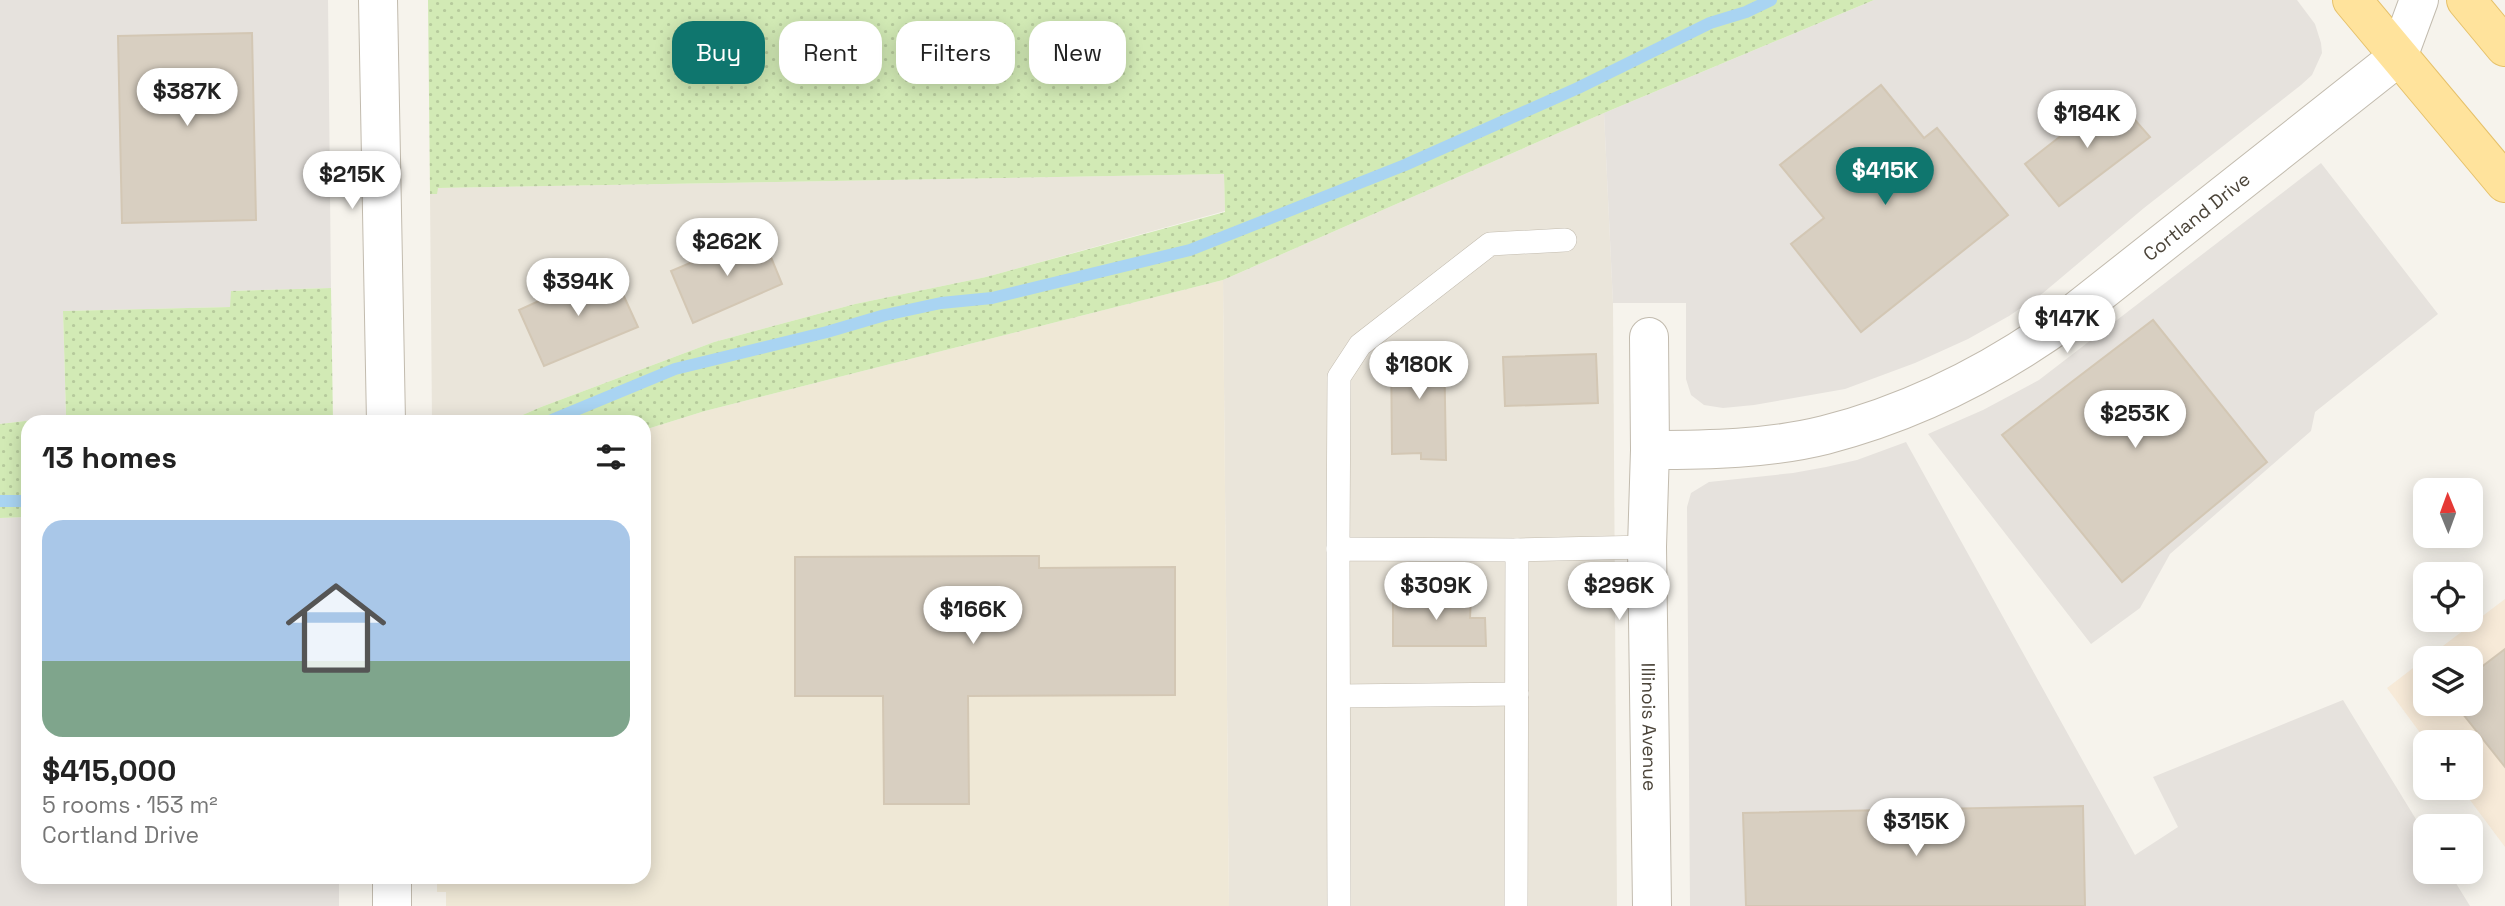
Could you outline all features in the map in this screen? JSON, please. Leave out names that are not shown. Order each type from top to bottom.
[{"type":"main road","points":[[2352,0],[2505,183]]},
{"type":"main road","points":[[2466,0],[2505,47]]},
{"type":"street","points":[[378,0],[386,415]]},
{"type":"street","points":[[2398,57],[2419,0]]},
{"type":"street","name":"Cortland Drive","points":[[1650,450],[1708,450],[1824,435],[1901,411],[1981,375],[2032,344],[2069,317],[2398,57]]},
{"type":"street","name":"Illinois Avenue","points":[[1649,337],[1647,547],[1652,906]]},
{"type":"street","points":[[392,884],[392,906]]},
{"type":"lane","points":[[1339,906],[1339,377],[1360,345],[1490,244],[1565,240]]},
{"type":"lane","points":[[1338,549],[1517,550],[1647,547]]},
{"type":"lane","points":[[1516,906],[1517,550]]},
{"type":"lane","points":[[1339,696],[1517,694]]},
{"type":"shaded area","points":[[0,0],[328,0],[331,288],[231,291],[231,307],[63,311],[66,415],[21,415],[21,421],[0,424]]},
{"type":"shaded area","points":[[1874,0],[2297,0],[2315,24],[2322,53],[2312,75],[2301,85],[2144,208],[2043,293],[2009,316],[1968,339],[1915,363],[1845,389],[1754,405],[1723,408],[1704,405],[1691,395],[1686,379],[1686,303],[1613,303],[1604,113]]},
{"type":"shaded area","points":[[1604,113],[1613,303],[1617,906],[1229,906],[1223,280]]},
{"type":"shaded area","points":[[2321,163],[2438,314],[2315,412],[2311,431],[2170,554],[2140,608],[2091,644],[1928,434],[1983,410],[2039,380]]},
{"type":"shaded area","points":[[1224,174],[1225,211],[986,277],[855,304],[714,342],[522,415],[432,415],[430,194],[437,194],[437,188]]},
{"type":"shaded area","points":[[1223,280],[1229,906],[446,906],[446,892],[437,892],[437,884],[651,884],[651,428],[705,411]]},
{"type":"shaded area","points":[[1906,442],[2135,855],[2178,827],[2153,777],[2343,700],[2413,814],[2413,884],[2456,884],[2470,906],[1690,906],[1687,507],[1691,493],[1709,482],[1793,473],[1857,460]]},
{"type":"shaded area","points":[[21,517],[21,884],[339,884],[339,906],[0,906],[0,518]]},
{"type":"shaded area","points":[[2505,599],[2505,847],[2470,800],[2483,800],[2483,730],[2418,730],[2387,688],[2413,668],[2413,716],[2483,716],[2483,646],[2443,646],[2461,632],[2483,632],[2483,616]]},
{"type":"green space","points":[[428,0],[1874,0],[1604,113],[1223,280],[705,411],[651,428],[651,415],[522,415],[714,342],[855,304],[986,277],[1225,212],[1224,174],[438,188],[437,194],[430,194]]},
{"type":"green space","points":[[331,288],[333,415],[66,415],[63,311],[230,307],[231,291]]},
{"type":"green space","points":[[21,421],[21,517],[0,518],[0,424]]},
{"type":"building","points":[[252,33],[256,220],[122,223],[118,36]]},
{"type":"building","points":[[1881,85],[1924,138],[1937,128],[2008,215],[1861,332],[1791,244],[1824,218],[1780,165]]},
{"type":"building","points":[[2113,95],[2150,137],[2059,206],[2025,164]]},
{"type":"building","points":[[761,233],[782,284],[693,323],[671,271]]},
{"type":"building","points":[[611,268],[638,327],[544,366],[519,310]]},
{"type":"building","points":[[2153,320],[2267,462],[2122,582],[2002,435]]},
{"type":"building","points":[[1444,344],[1446,460],[1421,459],[1421,453],[1392,454],[1391,345]]},
{"type":"building","points":[[1596,354],[1598,403],[1505,406],[1503,357]]},
{"type":"building","points":[[1039,556],[1039,568],[1175,567],[1175,695],[968,696],[969,804],[884,804],[883,696],[795,696],[795,557]]},
{"type":"building","points":[[1393,595],[1471,595],[1470,618],[1485,618],[1486,646],[1393,646]]},
{"type":"building","points":[[2505,649],[2505,767],[2483,739],[2483,730],[2476,730],[2465,716],[2483,716],[2483,666]]},
{"type":"building","points":[[2083,806],[2085,906],[1746,906],[1743,813]]},
{"type":"waterway","points":[[564,415],[675,369],[885,315],[941,303],[992,298],[1190,250],[1405,165],[1578,88],[1710,23],[1746,12],[1771,0]]},
{"type":"waterway","points":[[0,501],[21,501]]}]
